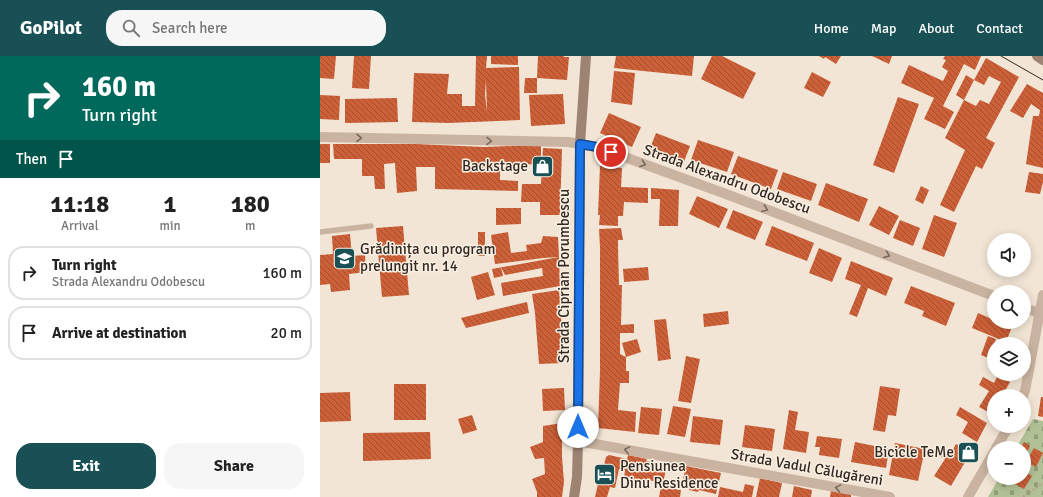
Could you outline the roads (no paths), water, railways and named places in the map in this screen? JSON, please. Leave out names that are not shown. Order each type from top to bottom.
[{"type":"street","name":"Strada Ciprian Porumbescu","points":[[574,497],[577,477],[578,441],[580,144],[586,56]]},
{"type":"street","points":[[1037,56],[1043,60]]},
{"type":"street","name":"Strada Alexandru Odobescu","points":[[320,137],[568,142],[597,147],[726,194],[987,293]]},
{"type":"street","points":[[1025,389],[1041,314],[1043,295]]},
{"type":"street","points":[[1031,310],[1041,314]]},
{"type":"street","name":"Strada Vadul Călugăreni","points":[[578,441],[890,497]]},
{"type":"street","points":[[971,496],[987,465]]},
{"type":"lane","points":[[320,232],[372,226]]},
{"type":"tram line","points":[[1001,56],[1043,80]]},
{"type":"place","name":"Backstage","points":[[543,166]]},
{"type":"place","name":"Grădinița cu program prelungit nr. 14","points":[[345,258]]},
{"type":"place","name":"Bicicle TeMe","points":[[969,452]]},
{"type":"place","name":"Pensiunea Dinu Residence","points":[[604,475]]}]
